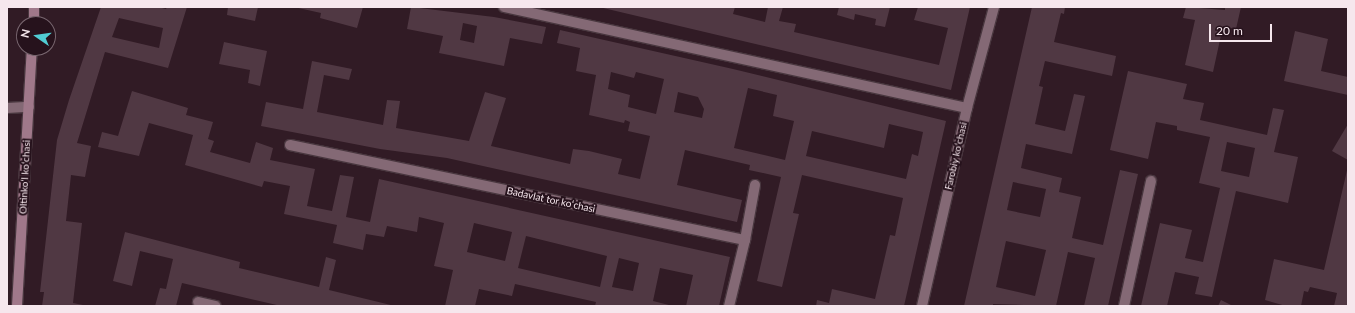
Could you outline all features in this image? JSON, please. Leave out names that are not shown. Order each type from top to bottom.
[{"type":"main road","name":"Oltinkoʻl koʻchasi","points":[[17,306],[32,56]]},
{"type":"street","points":[[504,7],[967,108]]},
{"type":"street","name":"Farobiy koʻchasi","points":[[922,306],[967,108],[994,7]]},
{"type":"street","points":[[7,108],[29,107]]},
{"type":"street","name":"Badavlat tor koʻchasi","points":[[290,145],[745,240]]},
{"type":"street","points":[[1124,306],[1151,181]]},
{"type":"street","points":[[730,306],[745,240],[755,186]]},
{"type":"street","points":[[198,302],[216,306]]},
{"type":"building","points":[[101,7],[158,7],[166,9],[167,7],[187,7],[168,68],[105,52],[77,143],[91,146],[85,177],[71,175],[66,221],[82,223],[73,303],[88,306],[42,306],[44,292],[40,292],[57,140]],"holes":[[[119,18],[163,28],[159,48],[112,37]]]},
{"type":"building","points":[[228,7],[258,7],[255,21],[227,15]]},
{"type":"building","points":[[294,7],[363,7],[357,28],[320,18],[321,13]]},
{"type":"building","points":[[411,7],[494,17],[546,27],[542,44],[510,38],[504,66],[439,53],[443,36],[407,29]],"holes":[[[463,23],[477,26],[474,43],[460,40]]]},
{"type":"building","points":[[599,7],[735,7],[733,14],[765,22],[768,7],[783,7],[779,21],[796,24],[794,32],[939,65],[948,28],[914,20],[918,7],[970,7],[951,90]]},
{"type":"building","points":[[839,7],[890,7],[885,27],[875,25],[876,19],[855,14],[854,20],[837,15]]},
{"type":"building","points":[[1032,7],[1065,7],[1064,14],[1061,13],[1054,42],[1116,56],[1112,76],[1045,61],[1039,86],[1043,87],[1035,124],[1065,131],[1074,94],[1085,96],[1072,154],[1026,144],[1021,168],[1062,178],[1059,192],[1081,197],[1072,238],[1103,245],[1120,170],[1138,174],[1108,306],[1084,306],[1095,258],[1068,252],[1056,306],[993,304],[993,306],[964,306]],"holes":[[[1013,182],[1046,189],[1040,217],[1007,210]],[[1006,241],[1046,250],[1035,296],[996,287]]]},
{"type":"building","points":[[1186,7],[1225,10],[1225,7],[1241,7],[1236,29],[1223,26],[1213,72],[1185,65],[1195,20],[1183,18]]},
{"type":"building","points":[[560,30],[733,69],[946,121],[904,306],[816,306],[817,300],[829,303],[832,289],[875,299],[890,235],[895,236],[903,198],[802,175],[793,213],[799,214],[782,287],[757,281],[781,177],[749,170],[750,165],[685,150],[677,185],[742,200],[737,222],[447,158],[380,149],[261,126],[266,102],[303,109],[312,61],[352,69],[349,80],[324,75],[317,112],[383,125],[387,100],[400,101],[396,128],[469,141],[485,92],[506,98],[491,146],[570,164],[573,149],[589,151],[622,159],[618,174],[640,179],[650,136],[628,131],[630,122],[625,120],[624,123],[589,115],[596,75],[576,71],[580,48],[557,43]],"holes":[[[611,72],[634,78],[636,72],[664,79],[656,114],[628,107],[630,95],[608,89]],[[748,88],[777,95],[773,116],[794,121],[785,160],[734,148]],[[678,92],[698,97],[704,109],[702,118],[674,112]],[[889,124],[923,132],[918,156],[912,154],[906,179],[806,156],[812,131],[884,148]]]},
{"type":"building","points":[[1295,31],[1328,39],[1321,71],[1348,77],[1348,95],[1284,81]]},
{"type":"building","points":[[224,42],[267,51],[260,86],[248,83],[250,70],[219,64]]},
{"type":"building","points":[[1128,71],[1187,84],[1183,99],[1204,103],[1200,120],[1267,135],[1273,108],[1284,110],[1274,152],[1298,157],[1288,203],[1236,191],[1212,297],[1195,294],[1199,277],[1175,272],[1167,306],[1141,306],[1160,223],[1192,230],[1185,258],[1203,262],[1220,188],[1199,183],[1210,137],[1177,130],[1177,126],[1156,122],[1148,159],[1110,150]],"holes":[[[1227,142],[1255,148],[1249,177],[1221,171]]]},
{"type":"building","points":[[132,91],[188,108],[186,115],[213,122],[208,139],[214,141],[210,152],[250,163],[256,142],[273,148],[270,160],[315,169],[307,206],[332,211],[340,175],[354,177],[346,217],[370,222],[379,179],[730,257],[719,306],[686,306],[693,275],[660,268],[653,301],[673,306],[595,306],[596,302],[515,284],[512,296],[479,289],[475,306],[445,306],[453,270],[434,266],[444,223],[419,217],[417,232],[387,226],[384,237],[366,234],[363,250],[333,243],[337,225],[284,214],[290,186],[264,181],[262,187],[185,165],[193,135],[149,123],[139,156],[98,147],[102,132],[118,136]],"holes":[[[474,223],[512,232],[505,261],[467,252]],[[526,236],[607,256],[600,287],[518,268]],[[619,258],[639,263],[633,291],[612,287]]]},
{"type":"building","points":[[1348,124],[1348,160],[1332,151]]},
{"type":"building","points":[[1348,166],[1348,306],[1334,306],[1337,293],[1310,287],[1308,292],[1304,291],[1301,306],[1286,306],[1265,300],[1274,259],[1324,270]]},
{"type":"building","points":[[125,232],[240,262],[239,268],[319,287],[326,257],[336,260],[329,290],[395,306],[281,306],[182,283],[176,306],[155,306],[160,288],[166,289],[173,259],[140,251],[132,286],[113,281]]},
{"type":"building","points":[[1221,300],[1233,306],[1218,306]]}]
